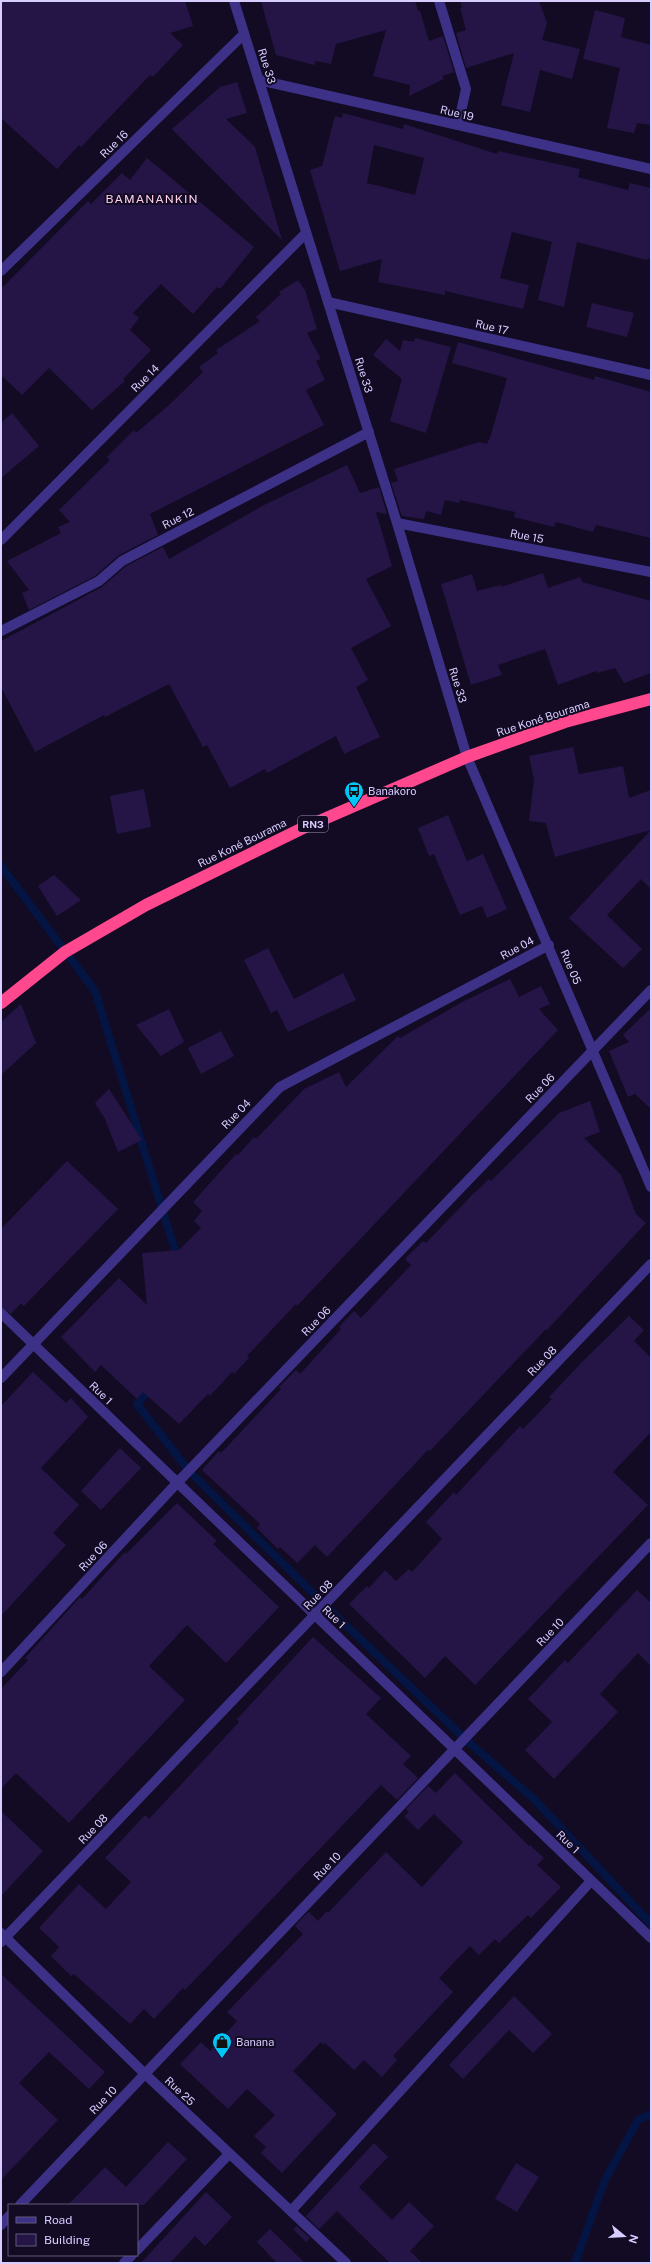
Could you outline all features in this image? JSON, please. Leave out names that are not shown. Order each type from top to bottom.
[{"type":"highway","name":"Rue Koné Bourama","points":[[1,1002],[65,952],[146,905],[301,829],[467,756],[565,722],[651,700]]},
{"type":"street","name":"Rue 33","points":[[234,1],[398,523],[467,756]]},
{"type":"street","points":[[439,1],[466,89],[458,125]]},
{"type":"street","name":"Rue 16","points":[[1,271],[244,34]]},
{"type":"street","name":"Rue 19","points":[[259,80],[651,168]]},
{"type":"street","name":"Rue 14","points":[[1,540],[306,233]]},
{"type":"street","name":"Rue 17","points":[[328,302],[651,375]]},
{"type":"street","name":"Rue 12","points":[[1,631],[99,581],[122,561],[369,432]]},
{"type":"street","name":"Rue 15","points":[[398,523],[651,572]]},
{"type":"street","name":"Rue 05","points":[[467,756],[549,945],[651,1187]]},
{"type":"street","name":"Rue 04","points":[[1,1378],[280,1086],[549,945]]},
{"type":"street","name":"Rue 06","points":[[1,1672],[177,1483],[651,990]]},
{"type":"street","name":"Rue 08","points":[[2,1938],[315,1615],[651,1264]]},
{"type":"street","name":"Rue 1","points":[[1,1313],[651,1938]]},
{"type":"street","name":"Rue 10","points":[[21,2204],[651,1543]]},
{"type":"street","points":[[291,2211],[592,1881]]},
{"type":"street","name":"Rue 25","points":[[2,1938],[346,2263]]},
{"type":"street","points":[[138,2249],[229,2154]]},
{"type":"street","points":[[1,2225],[8,2217]]},
{"type":"building","points":[[1,1],[185,1],[193,26],[170,33],[183,45],[153,77],[150,75],[81,147],[79,145],[57,169],[1,118]]},
{"type":"building","points":[[261,1],[415,1],[418,11],[420,11],[429,41],[443,36],[454,72],[442,76],[444,79],[409,96],[410,85],[373,76],[386,30],[336,44],[331,64],[316,61],[314,65],[276,55]]},
{"type":"building","points":[[460,1],[539,1],[547,23],[542,40],[580,49],[572,79],[540,70],[530,112],[501,105],[514,53],[466,68],[456,33],[466,30],[460,8],[462,8]]},
{"type":"building","points":[[595,10],[625,18],[621,37],[651,45],[651,125],[637,123],[634,133],[607,128],[620,68],[583,59]]},
{"type":"building","points":[[237,82],[247,113],[226,119],[255,147],[282,240],[172,129],[220,87]]},
{"type":"building","points":[[343,113],[403,129],[404,124],[497,154],[498,151],[580,169],[578,177],[628,190],[630,183],[651,188],[651,259],[648,258],[647,260],[577,242],[564,307],[538,300],[552,242],[512,232],[500,278],[529,285],[523,309],[445,291],[445,295],[378,282],[382,259],[340,271],[310,170],[322,166],[335,116],[342,118]],"holes":[[[374,145],[424,158],[415,195],[367,183]]]},
{"type":"building","points":[[147,158],[254,247],[220,289],[217,287],[193,314],[161,284],[133,313],[139,318],[130,330],[151,350],[123,379],[125,381],[92,410],[49,368],[22,395],[1,375],[1,289],[88,201],[91,204],[122,173],[130,180]]},
{"type":"building","points":[[298,280],[305,290],[317,329],[307,333],[321,359],[316,361],[325,380],[306,390],[324,425],[150,514],[158,535],[119,555],[95,576],[29,610],[22,593],[29,590],[7,561],[61,533],[58,527],[70,522],[59,510],[110,460],[107,457],[134,430],[136,433],[169,405],[203,372],[199,367],[218,353],[216,350],[260,321],[256,317],[281,294],[279,292]]},
{"type":"building","points":[[592,303],[634,313],[627,337],[586,327]]},
{"type":"building","points":[[415,338],[451,347],[426,433],[390,421],[402,379],[373,355],[386,339],[400,351],[403,340],[414,342]]},
{"type":"building","points":[[458,342],[594,380],[595,376],[651,392],[651,538],[596,525],[593,532],[556,522],[554,527],[514,517],[515,512],[460,500],[459,503],[445,500],[441,515],[426,511],[424,519],[402,516],[391,483],[398,481],[394,469],[479,442],[487,444],[491,435],[507,378],[452,363]]},
{"type":"building","points":[[12,413],[39,446],[1,478],[1,423]]},
{"type":"building","points":[[347,465],[360,493],[379,487],[387,514],[376,512],[392,566],[366,579],[391,626],[351,648],[368,680],[356,687],[380,737],[344,754],[336,736],[267,773],[265,769],[230,788],[207,745],[203,747],[169,684],[105,717],[104,715],[35,752],[1,687],[1,641],[102,587],[126,566],[163,547],[169,559],[262,506]]},
{"type":"building","points":[[543,573],[548,588],[580,577],[582,582],[651,601],[651,673],[624,683],[615,668],[597,673],[596,671],[558,685],[545,649],[498,665],[502,675],[471,685],[441,584],[472,574],[477,591],[501,585],[501,587]]},
{"type":"building","points":[[573,747],[579,774],[623,766],[629,798],[651,790],[651,830],[555,857],[546,823],[529,821],[534,780],[529,756]]},
{"type":"building","points":[[144,789],[151,827],[117,834],[110,796]]},
{"type":"building","points":[[448,815],[467,861],[483,854],[507,909],[487,918],[482,906],[460,915],[434,854],[429,856],[418,828]]},
{"type":"building","points":[[651,830],[651,889],[641,879],[607,915],[642,949],[623,968],[569,918]]},
{"type":"building","points":[[54,875],[81,900],[57,916],[38,886]]},
{"type":"building","points":[[268,948],[294,999],[343,973],[356,1000],[288,1032],[277,1010],[271,1013],[244,960]]},
{"type":"building","points":[[510,979],[519,997],[541,986],[550,1004],[539,1009],[558,1030],[297,1306],[296,1304],[247,1356],[249,1358],[234,1374],[232,1372],[210,1396],[208,1394],[179,1424],[143,1392],[137,1399],[101,1365],[95,1372],[61,1337],[119,1278],[147,1305],[142,1253],[179,1250],[201,1228],[194,1221],[202,1211],[193,1202],[236,1154],[238,1155],[254,1137],[256,1139],[304,1089],[339,1072],[346,1087],[398,1036],[400,1038],[462,1002]]},
{"type":"building","points":[[21,1004],[36,1043],[1,1075],[1,1022]]},
{"type":"building","points":[[651,1008],[651,1109],[635,1094],[628,1097],[609,1051],[629,1042],[623,1035]]},
{"type":"building","points":[[169,1009],[184,1042],[161,1056],[136,1025]]},
{"type":"building","points":[[221,1031],[234,1056],[201,1074],[188,1048]]},
{"type":"building","points":[[109,1089],[142,1140],[118,1152],[105,1119],[95,1103]]},
{"type":"building","points":[[590,1101],[600,1132],[584,1138],[621,1175],[636,1214],[646,1223],[547,1330],[546,1329],[430,1451],[428,1450],[327,1557],[315,1545],[297,1563],[280,1547],[278,1549],[257,1528],[260,1524],[202,1470],[219,1451],[221,1453],[281,1389],[279,1387],[296,1370],[300,1374],[341,1329],[339,1327],[354,1311],[361,1318],[411,1265],[405,1259],[423,1241],[426,1243],[471,1196],[489,1179],[491,1181],[559,1113]]},
{"type":"building","points":[[67,1161],[118,1209],[24,1306],[21,1303],[11,1314],[1,1307],[1,1229]]},
{"type":"building","points":[[629,1316],[644,1330],[634,1341],[651,1358],[651,1432],[613,1472],[648,1505],[475,1685],[445,1656],[425,1678],[349,1604],[367,1586],[369,1588],[385,1570],[396,1581],[409,1569],[412,1572],[442,1539],[426,1522],[454,1492],[456,1495],[520,1426],[523,1429],[552,1399],[549,1397]]},
{"type":"building","points":[[33,1372],[66,1403],[71,1398],[88,1417],[41,1468],[79,1505],[53,1533],[66,1545],[1,1616],[1,1406]]},
{"type":"building","points":[[120,1448],[141,1468],[101,1510],[81,1491]]},
{"type":"building","points":[[177,1503],[217,1541],[213,1544],[279,1607],[226,1663],[187,1625],[149,1666],[185,1700],[69,1823],[16,1773],[1,1789],[1,1689],[28,1660],[25,1658],[80,1597],[82,1599],[125,1552],[126,1554]]},
{"type":"building","points":[[637,1590],[651,1603],[651,1666],[638,1653],[600,1694],[618,1712],[554,1779],[525,1750],[552,1722],[528,1699],[565,1660],[568,1663]]},
{"type":"building","points":[[313,1637],[381,1698],[366,1714],[411,1756],[403,1764],[418,1778],[397,1800],[381,1785],[185,1990],[183,1988],[154,2019],[144,2009],[130,2024],[74,1974],[71,1976],[51,1956],[59,1947],[39,1928],[79,1884],[106,1909],[131,1882],[105,1858],[145,1815],[149,1819],[239,1722],[237,1719]]},
{"type":"building","points":[[455,1773],[529,1846],[530,1845],[544,1858],[537,1865],[561,1887],[531,1918],[528,1915],[499,1943],[495,1939],[479,1955],[470,1946],[439,1978],[453,1992],[393,2056],[397,2060],[382,2077],[364,2060],[354,2070],[325,2043],[324,2045],[321,2042],[293,2071],[337,2114],[282,2173],[261,2153],[266,2147],[254,2136],[275,2115],[247,2089],[228,2109],[180,2064],[201,2042],[210,2051],[237,2021],[227,2012],[303,1934],[295,1926],[305,1915],[309,1912],[318,1921],[327,1911],[328,1913],[386,1852],[422,1887],[463,1842],[434,1814],[418,1830],[404,1816],[409,1812],[406,1809],[428,1786],[436,1793]]},
{"type":"building","points":[[1,1811],[43,1851],[1,1896]]},
{"type":"building","points":[[1,1974],[105,2072],[89,2089],[49,2052],[19,2083],[58,2120],[1,2180]]},
{"type":"building","points":[[514,1996],[552,2034],[533,2053],[509,2030],[463,2079],[449,2065]]},
{"type":"building","points":[[168,2142],[187,2159],[144,2205],[69,2204],[105,2167],[126,2187]]},
{"type":"building","points":[[374,2143],[388,2157],[359,2187],[392,2220],[409,2202],[434,2226],[410,2251],[422,2263],[390,2263],[337,2211],[319,2229],[306,2216]]},
{"type":"building","points":[[516,2163],[539,2177],[517,2212],[495,2199]]},
{"type":"building","points":[[206,2192],[232,2217],[205,2246],[195,2236],[170,2263],[141,2263]]},
{"type":"building","points":[[297,2226],[310,2238],[306,2242],[293,2229]]},
{"type":"building","points":[[270,2229],[305,2263],[277,2263],[257,2242]]},
{"type":"waterway","points":[[1,866],[95,991],[178,1260]]},
{"type":"waterway","points":[[153,1386],[137,1404],[189,1471],[325,1605],[465,1739],[534,1799],[651,1924]]},
{"type":"waterway","points":[[575,2263],[605,2180],[638,2120],[651,2114]]},
{"type":"place","name":"Banakoro","points":[[354,808]]},
{"type":"place","name":"Banana","points":[[222,2059]]},
{"type":"district","name":"BAMANANKIN","points":[[152,199]]}]
